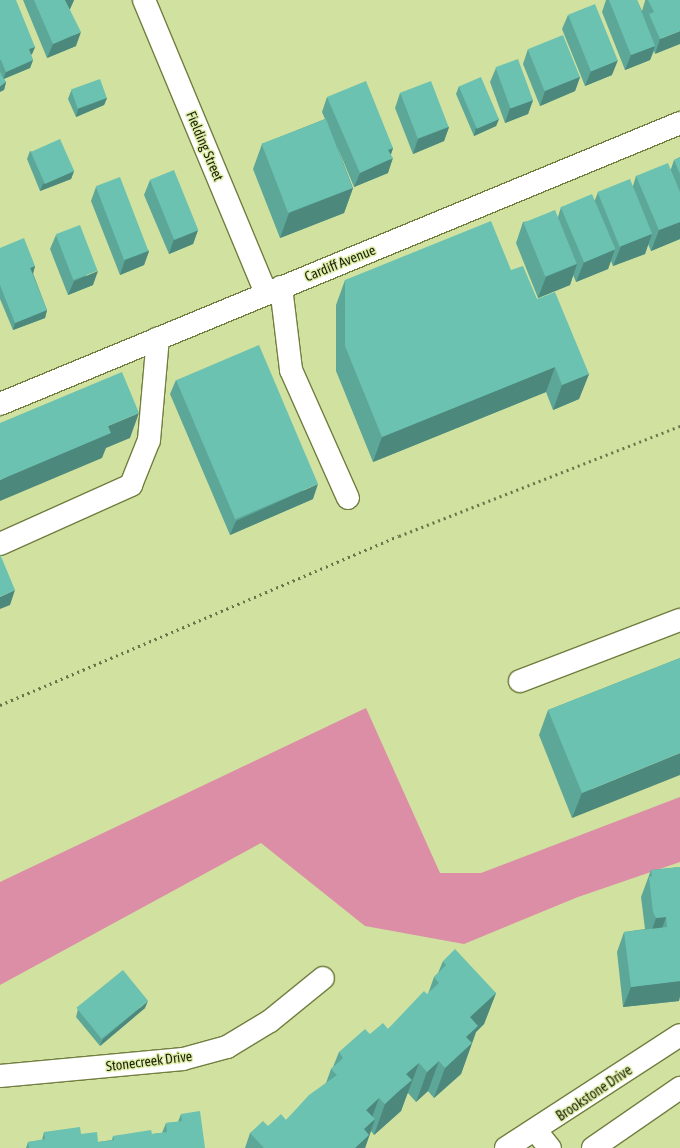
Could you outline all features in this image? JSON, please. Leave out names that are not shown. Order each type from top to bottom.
[{"type":"street","name":"Fielding Street","points":[[144,0],[274,290],[291,370],[348,498]]},
{"type":"street","name":"Cardiff Avenue","points":[[0,404],[680,123]]},
{"type":"street","points":[[0,544],[131,485],[149,440],[158,338]]},
{"type":"street","points":[[520,681],[680,620]]},
{"type":"street","name":"Stonecreek Drive","points":[[0,1076],[184,1059],[228,1047],[270,1021],[323,978]]},
{"type":"street","name":"Brookstone Drive","points":[[506,1148],[536,1131],[680,1035]]},
{"type":"street","points":[[593,1148],[680,1088]]},
{"type":"street","points":[[536,1131],[550,1148]]},
{"type":"shaded area","points":[[366,708],[440,873],[481,873],[680,797],[680,862],[578,897],[464,944],[365,926],[261,843],[0,985],[0,882]]},
{"type":"building","points":[[0,0],[16,0],[35,47],[29,49],[33,60],[6,72],[0,60]]},
{"type":"building","points":[[34,0],[65,0],[81,32],[53,44]]},
{"type":"building","points":[[609,0],[637,0],[655,46],[631,55]]},
{"type":"building","points":[[648,0],[680,0],[680,31],[660,39],[649,14],[654,12]]},
{"type":"building","points":[[595,4],[618,61],[591,71],[568,15]]},
{"type":"building","points":[[563,35],[580,77],[545,91],[528,49]]},
{"type":"building","points":[[518,59],[533,100],[510,109],[495,67]]},
{"type":"building","points":[[0,73],[6,82],[0,86]]},
{"type":"building","points":[[481,77],[499,119],[477,129],[459,86]]},
{"type":"building","points":[[100,79],[107,98],[78,108],[71,90]]},
{"type":"building","points":[[366,81],[393,148],[388,150],[393,158],[360,173],[327,97]]},
{"type":"building","points":[[431,81],[449,127],[418,139],[400,93]]},
{"type":"building","points":[[326,119],[353,188],[288,213],[262,144]]},
{"type":"building","points":[[60,139],[74,171],[45,184],[31,152]]},
{"type":"building","points":[[680,157],[680,174],[674,160]]},
{"type":"building","points":[[668,163],[680,192],[680,222],[659,230],[636,176]]},
{"type":"building","points":[[174,170],[198,230],[174,240],[150,180]]},
{"type":"building","points":[[120,177],[148,251],[124,260],[96,186]]},
{"type":"building","points":[[630,179],[652,234],[620,247],[598,192]]},
{"type":"building","points":[[592,194],[615,249],[584,263],[561,207]]},
{"type":"building","points":[[555,210],[577,264],[545,277],[523,223]]},
{"type":"building","points":[[491,221],[511,270],[523,266],[537,299],[555,292],[589,374],[562,385],[555,367],[382,437],[345,346],[345,280]]},
{"type":"building","points":[[80,225],[98,271],[73,280],[56,234]]},
{"type":"building","points":[[24,238],[35,266],[30,268],[47,310],[15,323],[0,285],[0,248]]},
{"type":"building","points":[[259,345],[318,484],[235,519],[176,380]]},
{"type":"building","points":[[122,372],[139,413],[108,426],[111,433],[0,480],[0,423]]},
{"type":"building","points":[[0,554],[15,590],[0,597]]},
{"type":"building","points":[[680,658],[680,753],[582,793],[548,710]]},
{"type":"building","points":[[680,867],[680,981],[631,987],[624,932],[667,927],[666,917],[656,918],[653,912],[649,877],[652,876],[651,870]]},
{"type":"building","points":[[455,949],[496,993],[470,1017],[478,1026],[466,1037],[472,1043],[445,1068],[439,1061],[427,1072],[419,1063],[406,1074],[412,1080],[385,1104],[379,1098],[366,1110],[375,1119],[364,1129],[369,1135],[355,1148],[264,1148],[250,1133],[263,1121],[268,1126],[281,1114],[286,1120],[309,1095],[337,1075],[331,1069],[343,1058],[339,1052],[365,1029],[370,1034],[383,1023],[388,1029],[424,991],[427,994],[439,983],[434,977],[446,965],[443,961]]},
{"type":"building","points":[[123,970],[148,1001],[102,1039],[76,1008]]},
{"type":"building","points":[[200,1111],[205,1148],[29,1148],[28,1142],[45,1139],[44,1132],[80,1127],[81,1134],[97,1132],[98,1142],[114,1140],[113,1136],[151,1130],[152,1134],[167,1132],[166,1123],[182,1121],[181,1114]]},
{"type":"railway","points":[[0,705],[399,536],[680,426]]}]
